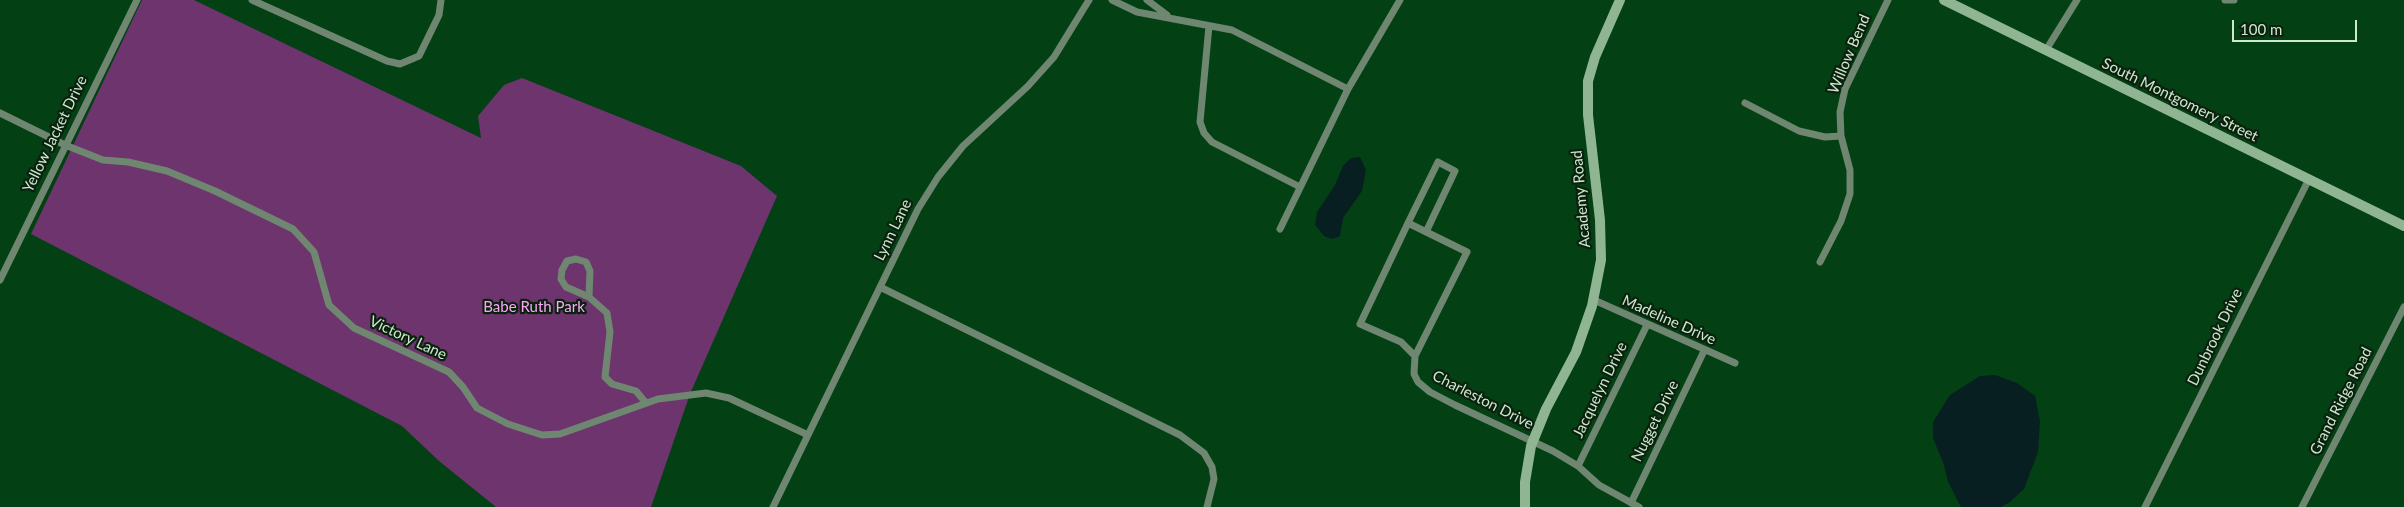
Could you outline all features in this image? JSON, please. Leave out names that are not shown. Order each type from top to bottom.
[{"type":"street","name":"Yellow Jacket Drive","points":[[0,280],[137,0]]},
{"type":"street","points":[[252,0],[387,61],[400,64],[419,56],[439,15],[442,0]]},
{"type":"street","name":"Lynn Lane","points":[[773,507],[918,209],[938,177],[963,146],[1028,86],[1054,57],[1089,0]]},
{"type":"street","points":[[1112,0],[1137,12],[1169,16],[1232,30],[1348,89]]},
{"type":"street","points":[[1146,0],[1169,16]]},
{"type":"street","points":[[1280,229],[1348,89],[1400,0]]},
{"type":"street","name":"Academy Road","points":[[1525,507],[1525,482],[1533,441],[1546,409],[1576,352],[1594,300],[1600,260],[1600,220],[1588,115],[1588,81],[1595,57],[1620,0]]},
{"type":"street","name":"Willow Bend","points":[[1820,262],[1841,221],[1850,194],[1850,170],[1841,136],[1840,112],[1845,89],[1888,0]]},
{"type":"street","name":"South Montgomery Street","points":[[1944,0],[2404,226]]},
{"type":"street","points":[[2046,50],[2077,0]]},
{"type":"street","points":[[2225,0],[2234,0]]},
{"type":"street","points":[[1208,26],[1200,122],[1204,133],[1212,142],[1300,187]]},
{"type":"street","points":[[1745,103],[1799,131],[1825,137],[1841,136]]},
{"type":"street","name":"Victory Lane","points":[[0,112],[65,145],[103,160],[128,162],[168,171],[245,204],[293,229],[314,252],[330,305],[354,328],[449,372],[478,408],[508,424],[542,435],[560,434],[646,403],[690,394],[706,393],[729,398],[808,435]]},
{"type":"street","points":[[1408,223],[1426,232],[1467,252],[1415,356],[1401,342],[1360,324],[1408,223],[1438,162],[1455,171],[1426,232]]},
{"type":"street","name":"Dunbrook Drive","points":[[2145,507],[2309,179]]},
{"type":"street","points":[[589,297],[590,271],[586,262],[576,259],[567,261],[562,270],[561,279],[566,287],[589,297],[607,313],[610,332],[605,377],[612,384],[636,391],[646,403]]},
{"type":"street","points":[[880,287],[1188,440],[1204,453],[1212,467],[1214,479],[1207,507]]},
{"type":"street","name":"Madeline Drive","points":[[1594,300],[1704,351],[1735,363]]},
{"type":"street","name":"Grand Ridge Road","points":[[2302,507],[2404,307]]},
{"type":"street","name":"Jacquelyn Drive","points":[[1578,466],[1647,325]]},
{"type":"street","name":"Nugget Drive","points":[[1630,503],[1704,351]]},
{"type":"street","name":"Charleston Drive","points":[[1415,356],[1414,374],[1418,382],[1430,392],[1533,441],[1578,466],[1599,484],[1639,507]]},
{"type":"green space","name":"Babe Ruth Park","points":[[142,0],[194,0],[481,138],[478,116],[504,85],[522,78],[741,166],[777,196],[690,394],[651,507],[496,507],[439,461],[402,426],[31,234]]},
{"type":"water","points":[[1360,157],[1366,170],[1362,191],[1343,218],[1340,236],[1332,239],[1324,236],[1315,225],[1317,212],[1335,185],[1343,166],[1351,158]]},
{"type":"water","points":[[1995,375],[2017,383],[2035,396],[2040,421],[2038,452],[2024,489],[2010,502],[2001,507],[1961,507],[1948,482],[1944,465],[1933,438],[1933,422],[1950,395],[1980,376]]}]
